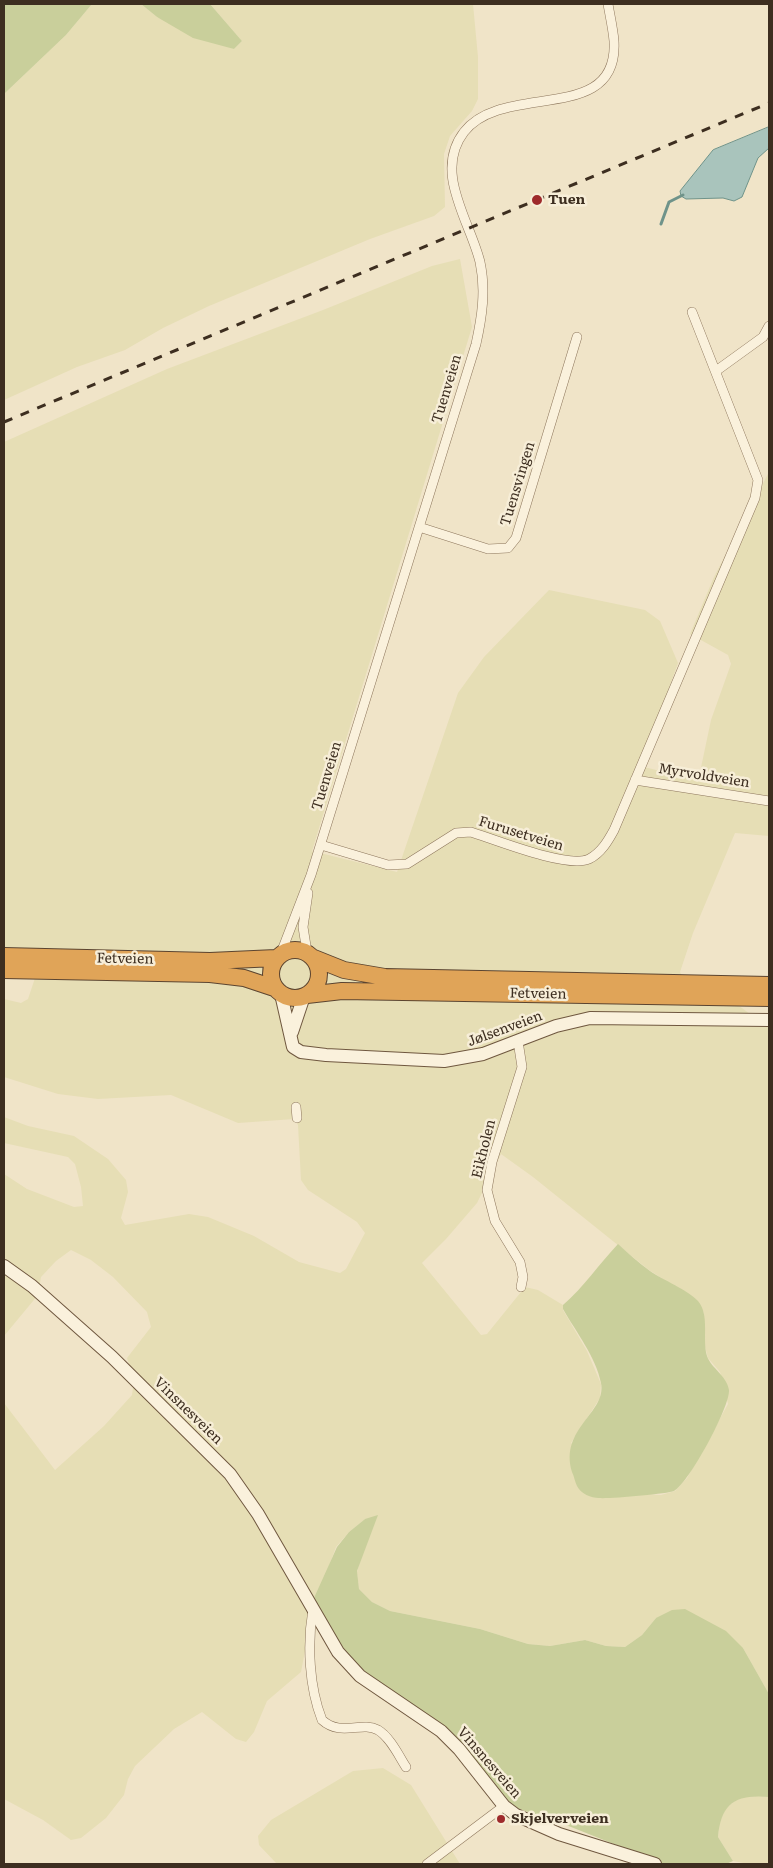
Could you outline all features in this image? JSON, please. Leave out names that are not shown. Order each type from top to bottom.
[{"type":"highway","points":[[294,949],[310,955],[319,971],[316,985],[305,996],[292,998],[278,991],[270,972],[278,956],[294,949]]},
{"type":"highway","name":"Fetveien","points":[[310,955],[344,970],[385,977],[769,985]]},
{"type":"highway","name":"Fetveien","points":[[4,956],[210,961],[278,956]]},
{"type":"highway","name":"Fetveien","points":[[4,970],[210,974],[244,978],[278,991]]},
{"type":"highway","name":"Fetveien","points":[[305,996],[350,991],[769,998]]},
{"type":"main road","points":[[278,991],[290,1036]]},
{"type":"main road","points":[[290,1036],[305,996]]},
{"type":"main road","name":"Jølsenveien","points":[[290,1036],[293,1047],[301,1052],[431,1060],[470,1058],[569,1022],[590,1018],[769,1020]]},
{"type":"main road","name":"Vinsnesveien","points":[[4,1266],[32,1286],[112,1357],[226,1468],[258,1514],[338,1652],[348,1665],[371,1685],[427,1721],[449,1739],[504,1806],[541,1827],[655,1864]]},
{"type":"street","name":"Tuenveien","points":[[278,956],[311,875],[476,344],[484,298],[480,261],[452,179],[452,155],[465,131],[479,118],[492,111],[519,104],[575,96],[590,91],[599,84],[612,64],[614,42],[608,4]]},
{"type":"street","name":"Furusetveien","points":[[320,845],[388,865],[408,864],[456,833],[471,832],[557,859],[583,861],[600,850],[610,837],[755,498],[758,480],[692,312]]},
{"type":"street","points":[[716,371],[763,337],[769,326]]},
{"type":"street","name":"Tuensvingen","points":[[419,528],[488,549],[508,548],[516,538],[577,337]]},
{"type":"street","name":"Myrvoldveien","points":[[635,780],[769,801]]},
{"type":"street","name":"Tuenveien","points":[[310,955],[303,927],[311,875]]},
{"type":"street","name":"Eikholen","points":[[518,1041],[522,1061],[521,1072],[497,1144],[488,1190],[495,1221],[520,1262],[523,1277],[521,1287]]},
{"type":"street","points":[[296,1107],[297,1118]]},
{"type":"street","points":[[313,1609],[310,1641],[312,1680],[322,1720],[336,1728],[368,1728],[378,1730],[406,1767]]},
{"type":"street","points":[[426,1864],[504,1806]]},
{"type":"shaded area","points":[[92,4],[141,4],[157,17],[234,49],[242,41],[210,4],[473,4],[478,57],[478,99],[472,111],[450,136],[444,154],[445,207],[434,216],[370,239],[209,306],[163,328],[125,350],[77,367],[4,400],[4,94],[66,35]]},
{"type":"shaded area","points":[[460,259],[472,327],[312,851],[397,872],[458,693],[484,657],[549,590],[645,610],[660,621],[678,663],[643,760],[644,767],[693,779],[699,777],[711,720],[731,664],[728,655],[690,634],[714,577],[769,472],[769,836],[735,833],[693,933],[680,972],[682,976],[708,983],[769,1028],[769,1694],[743,1648],[656,1618],[642,1635],[625,1647],[606,1646],[585,1640],[550,1646],[528,1644],[480,1629],[390,1611],[372,1602],[359,1589],[357,1572],[363,1551],[365,1519],[349,1532],[336,1547],[313,1609],[301,1672],[267,1701],[254,1732],[246,1742],[236,1739],[202,1712],[174,1729],[135,1766],[128,1779],[124,1795],[106,1818],[81,1838],[71,1840],[43,1820],[4,1799],[4,1403],[55,1470],[104,1426],[132,1395],[134,1381],[127,1358],[151,1327],[147,1312],[113,1277],[91,1260],[71,1250],[56,1261],[41,1277],[38,1295],[4,1336],[4,1174],[27,1189],[74,1207],[83,1206],[81,1187],[75,1164],[68,1157],[4,1143],[4,1117],[28,1126],[74,1136],[108,1159],[126,1180],[128,1192],[121,1218],[125,1225],[189,1214],[208,1217],[254,1236],[299,1262],[340,1273],[346,1269],[365,1233],[357,1222],[308,1190],[301,1180],[298,1125],[294,1119],[238,1123],[171,1095],[98,1099],[58,1094],[4,1077],[4,999],[21,1003],[28,999],[42,957],[4,950],[4,442],[167,369],[323,310],[432,266]],"holes":[[[501,1154],[533,1177],[649,1270],[697,1301],[704,1313],[704,1343],[708,1358],[720,1372],[728,1404],[687,1478],[675,1491],[661,1495],[639,1494],[571,1443],[600,1398],[601,1384],[587,1351],[563,1310],[563,1305],[538,1290],[525,1287],[487,1334],[481,1335],[422,1263],[477,1203]]]},
{"type":"shaded area","points":[[383,1768],[411,1785],[460,1864],[277,1864],[259,1845],[258,1836],[271,1820],[353,1771]]},
{"type":"shaded area","points":[[769,1797],[769,1864],[749,1864],[733,1861],[718,1837],[719,1821],[726,1808],[739,1798]]},
{"type":"green space","points":[[4,4],[92,4],[66,35],[4,94]]},
{"type":"green space","points":[[141,4],[210,4],[242,41],[234,49],[193,38],[157,17]]},
{"type":"green space","points":[[618,1244],[650,1271],[698,1301],[704,1313],[707,1356],[725,1380],[729,1390],[723,1412],[708,1444],[689,1474],[674,1491],[661,1494],[596,1498],[586,1495],[579,1489],[572,1472],[570,1457],[572,1444],[577,1432],[601,1394],[601,1383],[595,1364],[563,1309],[563,1305],[578,1291]]},
{"type":"green space","points":[[378,1515],[357,1571],[359,1589],[372,1602],[390,1611],[480,1629],[528,1644],[550,1646],[585,1640],[606,1646],[625,1647],[642,1635],[656,1618],[672,1610],[685,1609],[726,1631],[743,1648],[769,1694],[769,1797],[757,1796],[739,1799],[732,1803],[723,1816],[718,1837],[733,1861],[726,1864],[664,1864],[561,1823],[513,1807],[442,1731],[344,1656],[313,1609],[314,1598],[337,1547],[349,1532],[365,1519]]},
{"type":"water","points":[[769,127],[769,148],[758,158],[742,197],[734,201],[723,198],[686,199],[681,196],[680,191],[713,150]]},
{"type":"waterway","points":[[661,224],[669,202],[683,195]]},
{"type":"railway","points":[[4,422],[769,103]]},
{"type":"place","name":"Tuen","points":[[537,200]]},
{"type":"place","name":"Skjelverveien","points":[[501,1819]]}]
